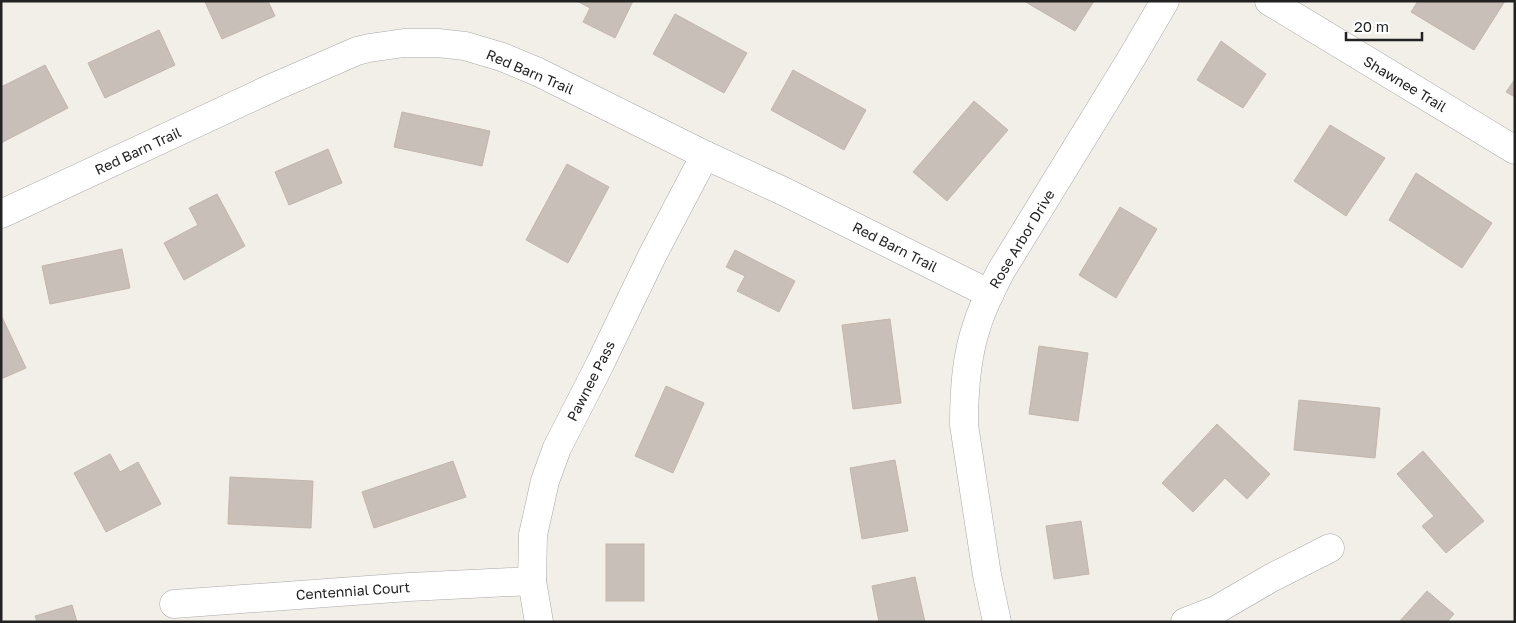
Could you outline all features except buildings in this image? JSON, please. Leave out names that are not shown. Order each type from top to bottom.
[{"type":"street","name":"Rose Arbor Drive","points":[[997,622],[987,575],[964,425],[964,401],[968,363],[977,325],[1001,271],[1165,1]]},
{"type":"street","name":"Shawnee Trail","points":[[1269,1],[1515,150]]},
{"type":"street","name":"Red Barn Trail","points":[[1,214],[348,54],[369,48],[404,43],[438,43],[465,46],[502,57],[538,72],[704,156],[783,191],[990,294]]},
{"type":"street","name":"Pawnee Pass","points":[[539,622],[532,581],[534,535],[545,481],[557,448],[704,156]]},
{"type":"street","points":[[1185,622],[1216,610],[1271,578],[1330,548]]},
{"type":"street","name":"Centennial Court","points":[[174,604],[409,587],[532,581]]}]
